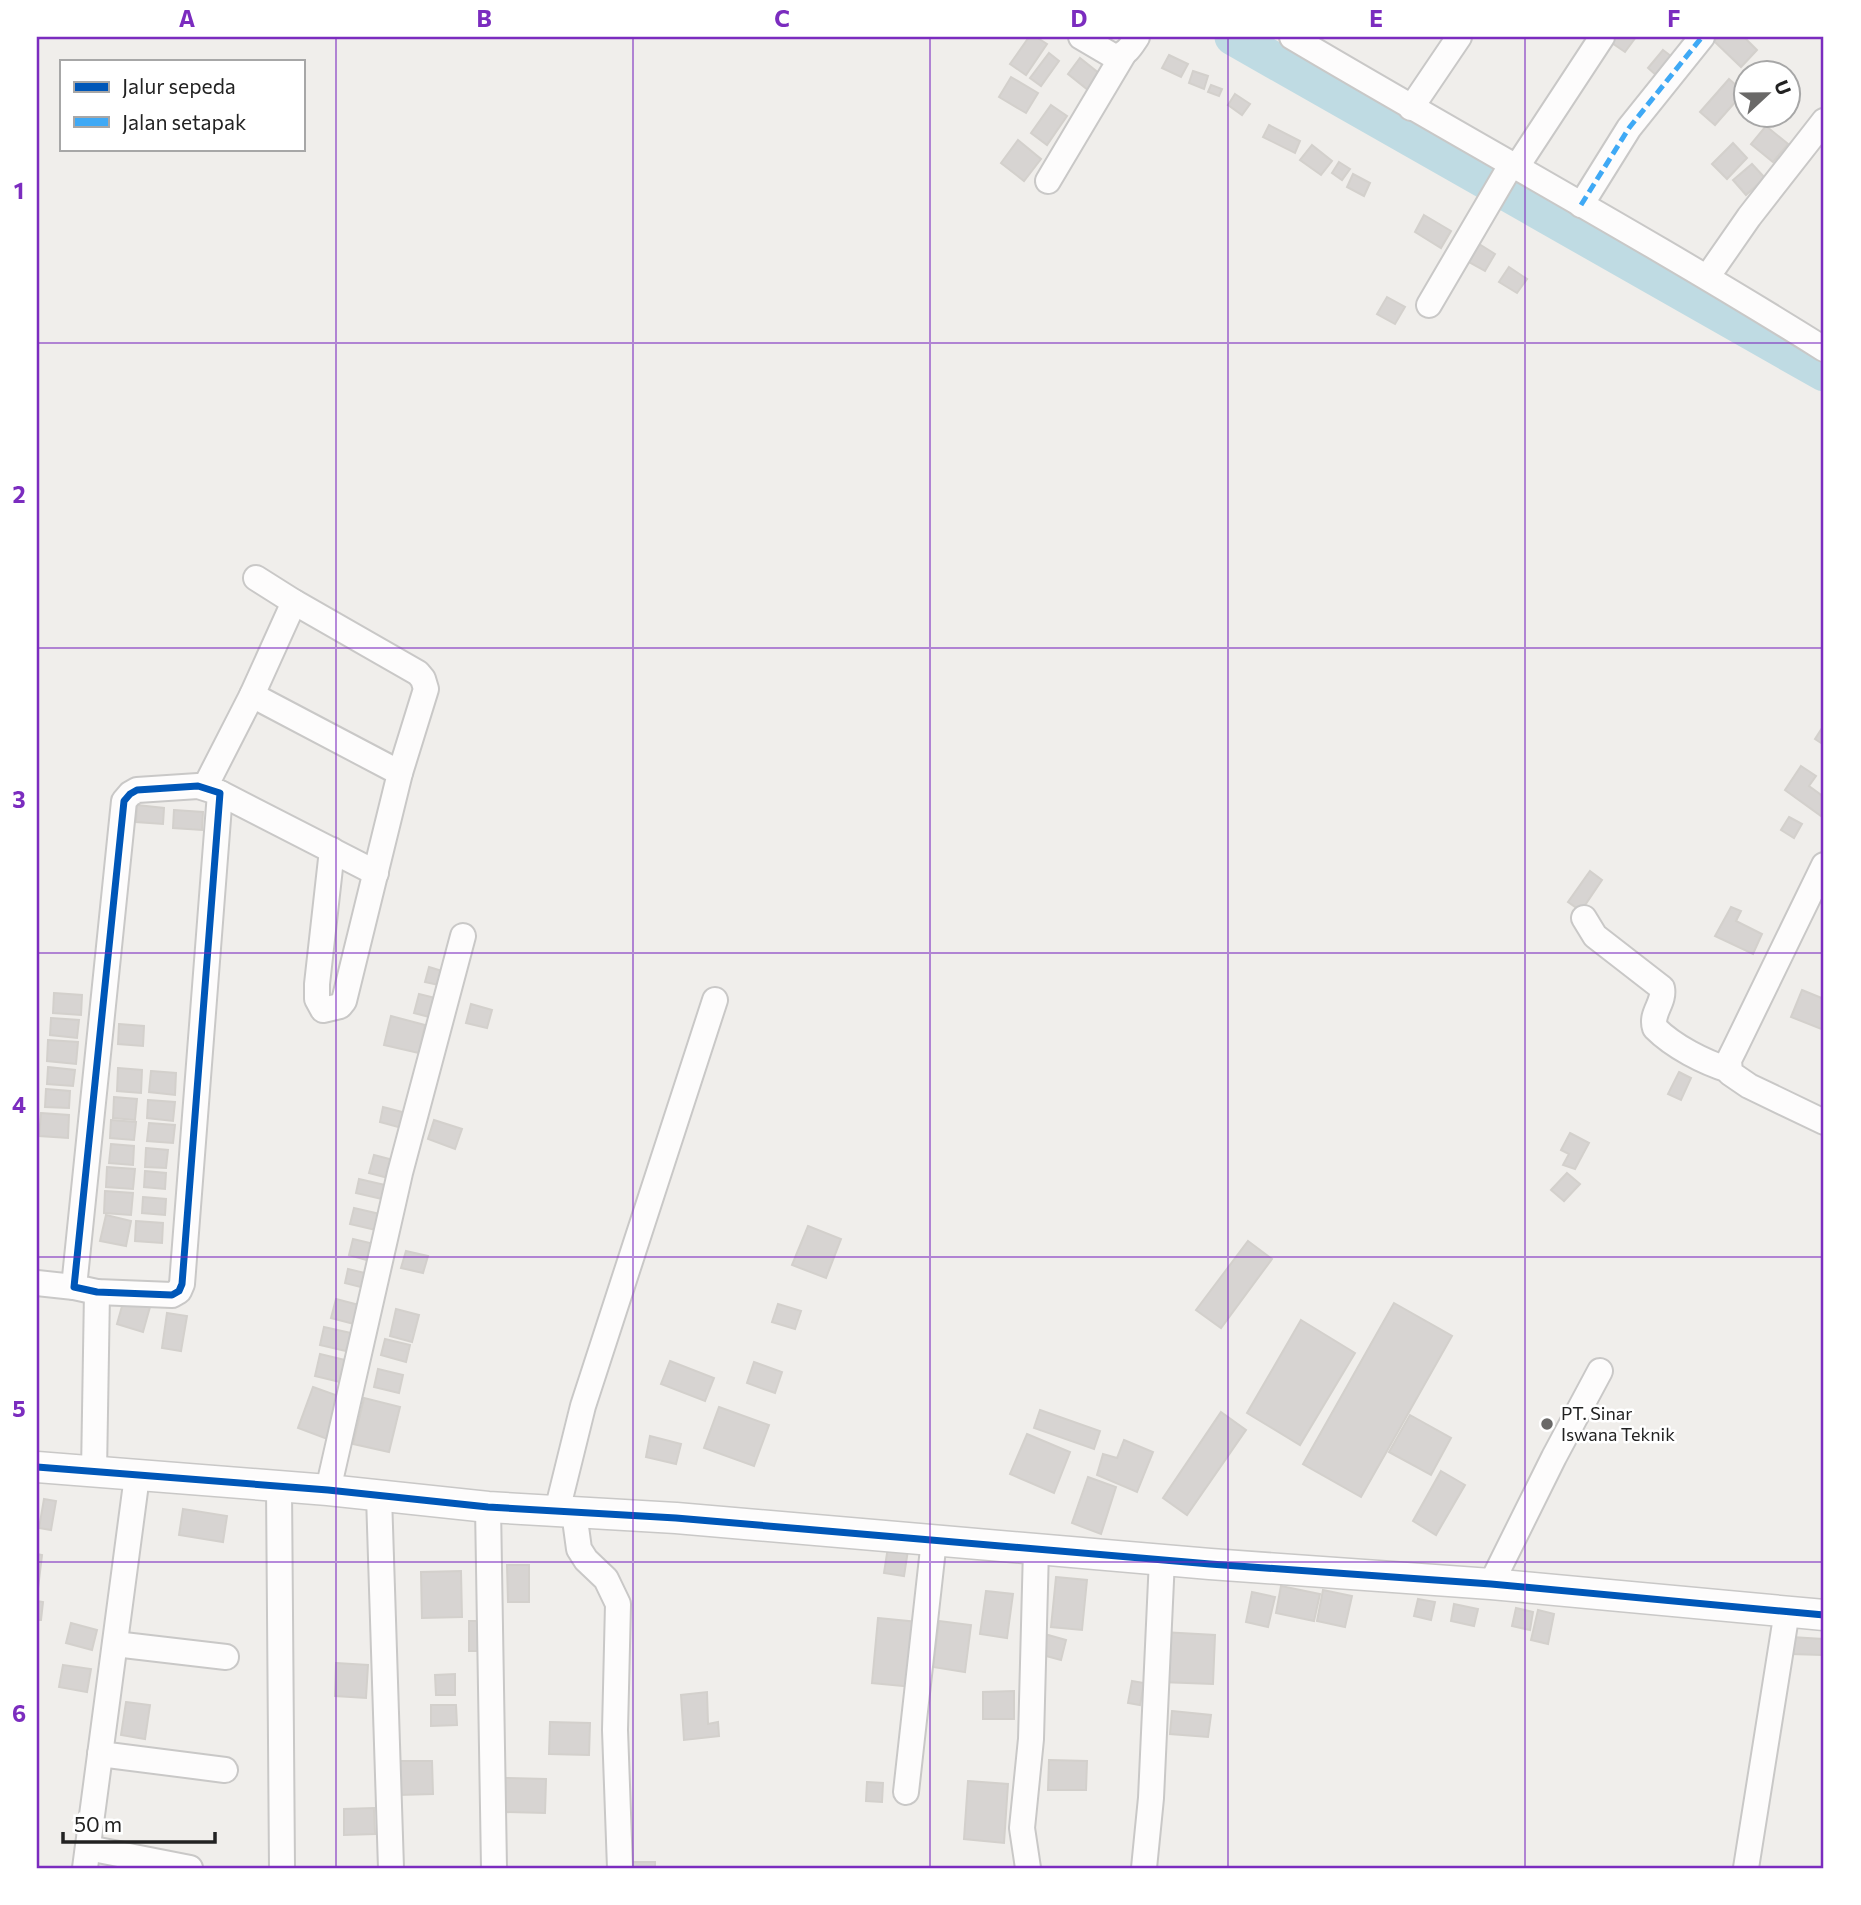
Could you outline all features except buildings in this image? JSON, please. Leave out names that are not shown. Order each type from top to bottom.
[{"type":"street","points":[[1081,37],[1115,57],[1130,46]]},
{"type":"street","points":[[1292,37],[1512,168],[1708,276],[1824,349]]},
{"type":"street","points":[[1411,108],[1459,37]]},
{"type":"street","points":[[1429,305],[1481,213],[1532,144],[1602,37]]},
{"type":"street","points":[[1581,205],[1612,152],[1702,37]]},
{"type":"street","points":[[1048,181],[1130,46]]},
{"type":"street","points":[[1708,276],[1749,216],[1824,121]]},
{"type":"street","points":[[256,578],[418,673],[424,679],[426,689],[400,773],[344,1001],[340,1006],[323,1010],[317,999],[317,984],[332,850]]},
{"type":"street","points":[[37,1283],[172,1295],[179,1291],[182,1284],[212,790],[294,602]]},
{"type":"street","points":[[252,695],[400,773]]},
{"type":"street","points":[[94,1472],[85,1289],[124,801],[137,790],[212,790],[376,873]]},
{"type":"street","points":[[1729,1070],[1729,1060],[1824,865]]},
{"type":"street","points":[[1584,918],[1595,936],[1662,988],[1663,998],[1653,1018],[1655,1028],[1686,1050],[1719,1068],[1729,1070],[1749,1086],[1824,1122]]},
{"type":"street","points":[[328,1490],[400,1173],[463,936]]},
{"type":"street","points":[[620,1868],[615,1730],[618,1604],[606,1578],[586,1560],[579,1549],[565,1512],[583,1406],[715,1000]]},
{"type":"street","points":[[1491,1584],[1600,1371]]},
{"type":"street","points":[[37,1467],[328,1490],[488,1507],[676,1518],[1491,1584],[1824,1615]]},
{"type":"street","points":[[137,1476],[87,1858],[190,1868]]},
{"type":"street","points":[[279,1487],[282,1868]]},
{"type":"street","points":[[379,1496],[391,1868]]},
{"type":"street","points":[[488,1507],[494,1868]]},
{"type":"street","points":[[906,1792],[934,1540]]},
{"type":"street","points":[[1028,1868],[1022,1828],[1031,1740],[1036,1549]]},
{"type":"street","points":[[1144,1868],[1151,1798],[1162,1559]]},
{"type":"street","points":[[1746,1868],[1787,1611]]},
{"type":"street","points":[[115,1644],[226,1657]]},
{"type":"street","points":[[100,1754],[225,1770]]},
{"type":"waterway","points":[[1233,37],[1824,373]]},
{"type":"marked path","points":[[1581,205],[1629,128],[1702,37]]},
{"type":"cycle path","points":[[198,786],[220,793],[182,1284],[179,1291],[172,1295],[97,1292],[74,1287],[124,801],[137,790],[198,786]]},
{"type":"cycle path","points":[[37,1467],[328,1490],[488,1507],[676,1518],[1210,1564],[1491,1584],[1824,1615]]},
{"type":"place","name":"PT. Sinar Iswana Teknik","points":[[1547,1424]]}]
